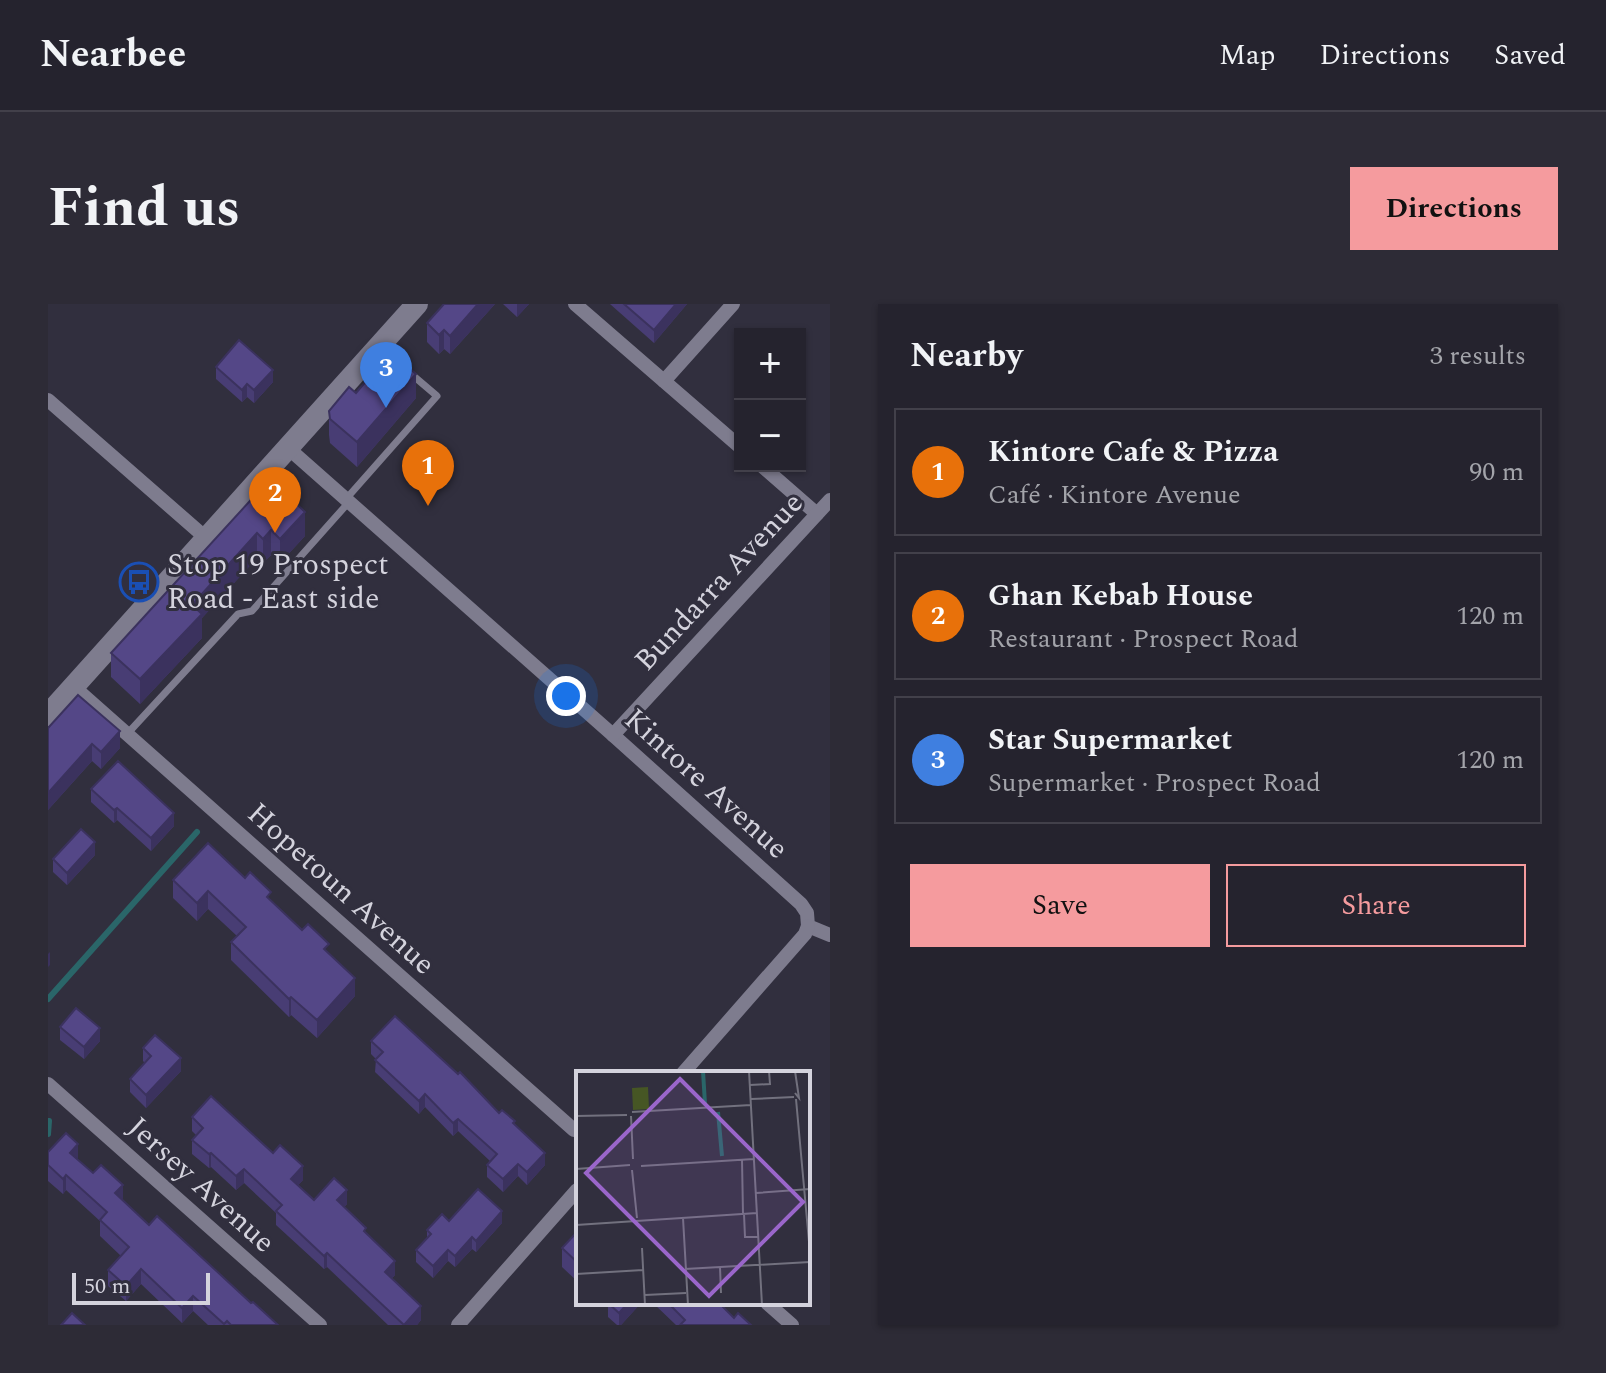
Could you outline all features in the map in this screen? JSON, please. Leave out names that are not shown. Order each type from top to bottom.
[{"type":"main road","points":[[48,715],[288,448],[384,349],[417,304]]},
{"type":"street","points":[[575,304],[734,442]]},
{"type":"street","points":[[664,381],[733,304]]},
{"type":"street","points":[[48,400],[206,538]]},
{"type":"street","name":"Kintore Avenue","points":[[288,448],[801,904],[807,913],[808,926]]},
{"type":"street","points":[[769,472],[817,514]]},
{"type":"street","name":"Bundarra Avenue","points":[[613,735],[830,500]]},
{"type":"street","name":"Hopetoun Avenue","points":[[74,687],[576,1133]]},
{"type":"street","points":[[685,1071],[805,934],[808,926],[830,935]]},
{"type":"street","name":"Jersey Avenue","points":[[48,1084],[320,1325]]},
{"type":"street","points":[[458,1325],[576,1191]]},
{"type":"street","points":[[769,1305],[792,1325]]},
{"type":"lane","points":[[128,733],[238,614],[252,611],[437,396],[405,368]]},
{"type":"building","points":[[444,304],[478,304],[450,336],[444,330],[439,335],[427,323]]},
{"type":"building","points":[[624,304],[676,304],[654,330]]},
{"type":"building","points":[[239,340],[273,370],[254,390],[247,384],[242,390],[216,367]]},
{"type":"building","points":[[391,352],[416,374],[357,442],[330,419],[329,411],[349,387],[356,393]]},
{"type":"building","points":[[270,479],[305,512],[280,539],[271,530],[263,539],[257,533],[192,605],[202,614],[140,679],[111,653]]},
{"type":"building","points":[[78,695],[120,731],[101,752],[92,744],[48,793],[48,728]]},
{"type":"building","points":[[118,761],[174,813],[151,838],[91,789]]},
{"type":"building","points":[[81,829],[95,842],[67,873],[53,859]]},
{"type":"building","points":[[208,843],[245,878],[250,872],[271,892],[267,897],[302,930],[308,924],[329,944],[324,949],[355,978],[317,1020],[291,997],[289,999],[231,942],[246,927],[208,891],[197,903],[173,880]]},
{"type":"building","points":[[76,1008],[100,1028],[84,1047],[60,1027]]},
{"type":"building","points":[[395,1016],[458,1074],[460,1072],[499,1113],[502,1110],[515,1121],[513,1123],[545,1153],[527,1172],[518,1164],[503,1179],[487,1165],[497,1154],[458,1119],[453,1123],[425,1094],[419,1101],[375,1060],[383,1052],[371,1041]]},
{"type":"building","points":[[155,1035],[181,1058],[146,1095],[130,1079],[151,1056],[143,1048]]},
{"type":"building","points":[[211,1096],[273,1153],[280,1145],[303,1166],[291,1179],[314,1200],[334,1178],[347,1190],[337,1200],[395,1261],[385,1272],[421,1306],[404,1325],[327,1253],[324,1256],[276,1211],[282,1205],[244,1169],[236,1176],[192,1140],[203,1128],[192,1117]]},
{"type":"building","points":[[66,1133],[78,1144],[70,1153],[93,1173],[101,1165],[123,1185],[115,1193],[149,1225],[157,1216],[278,1325],[231,1325],[227,1321],[224,1324],[193,1296],[182,1308],[141,1269],[126,1286],[108,1270],[129,1247],[100,1220],[107,1212],[66,1175],[63,1179],[48,1165],[48,1152]]},
{"type":"building","points":[[478,1189],[502,1211],[476,1241],[472,1237],[455,1256],[448,1250],[433,1266],[416,1250],[431,1234],[427,1230],[442,1214],[449,1221]]},
{"type":"building","points":[[576,1233],[576,1261],[562,1248]]},
{"type":"building","points":[[610,1305],[626,1305],[619,1313]]},
{"type":"building","points":[[670,1305],[721,1305],[734,1318],[738,1313],[751,1325],[680,1325],[685,1320]]},
{"type":"building","points":[[72,1313],[85,1325],[61,1325]]},
{"type":"waterway","points":[[48,999],[197,832]]},
{"type":"waterway","points":[[48,1134],[49,1121]]},
{"type":"place","name":"Star Supermarket","points":[[386,408]]},
{"type":"place","name":"Kintore Cafe & Pizza","points":[[428,506]]},
{"type":"place","name":"Ghan Kebab House","points":[[275,533]]},
{"type":"place","name":"Stop 19 Prospect Road - East side","points":[[139,582]]}]
